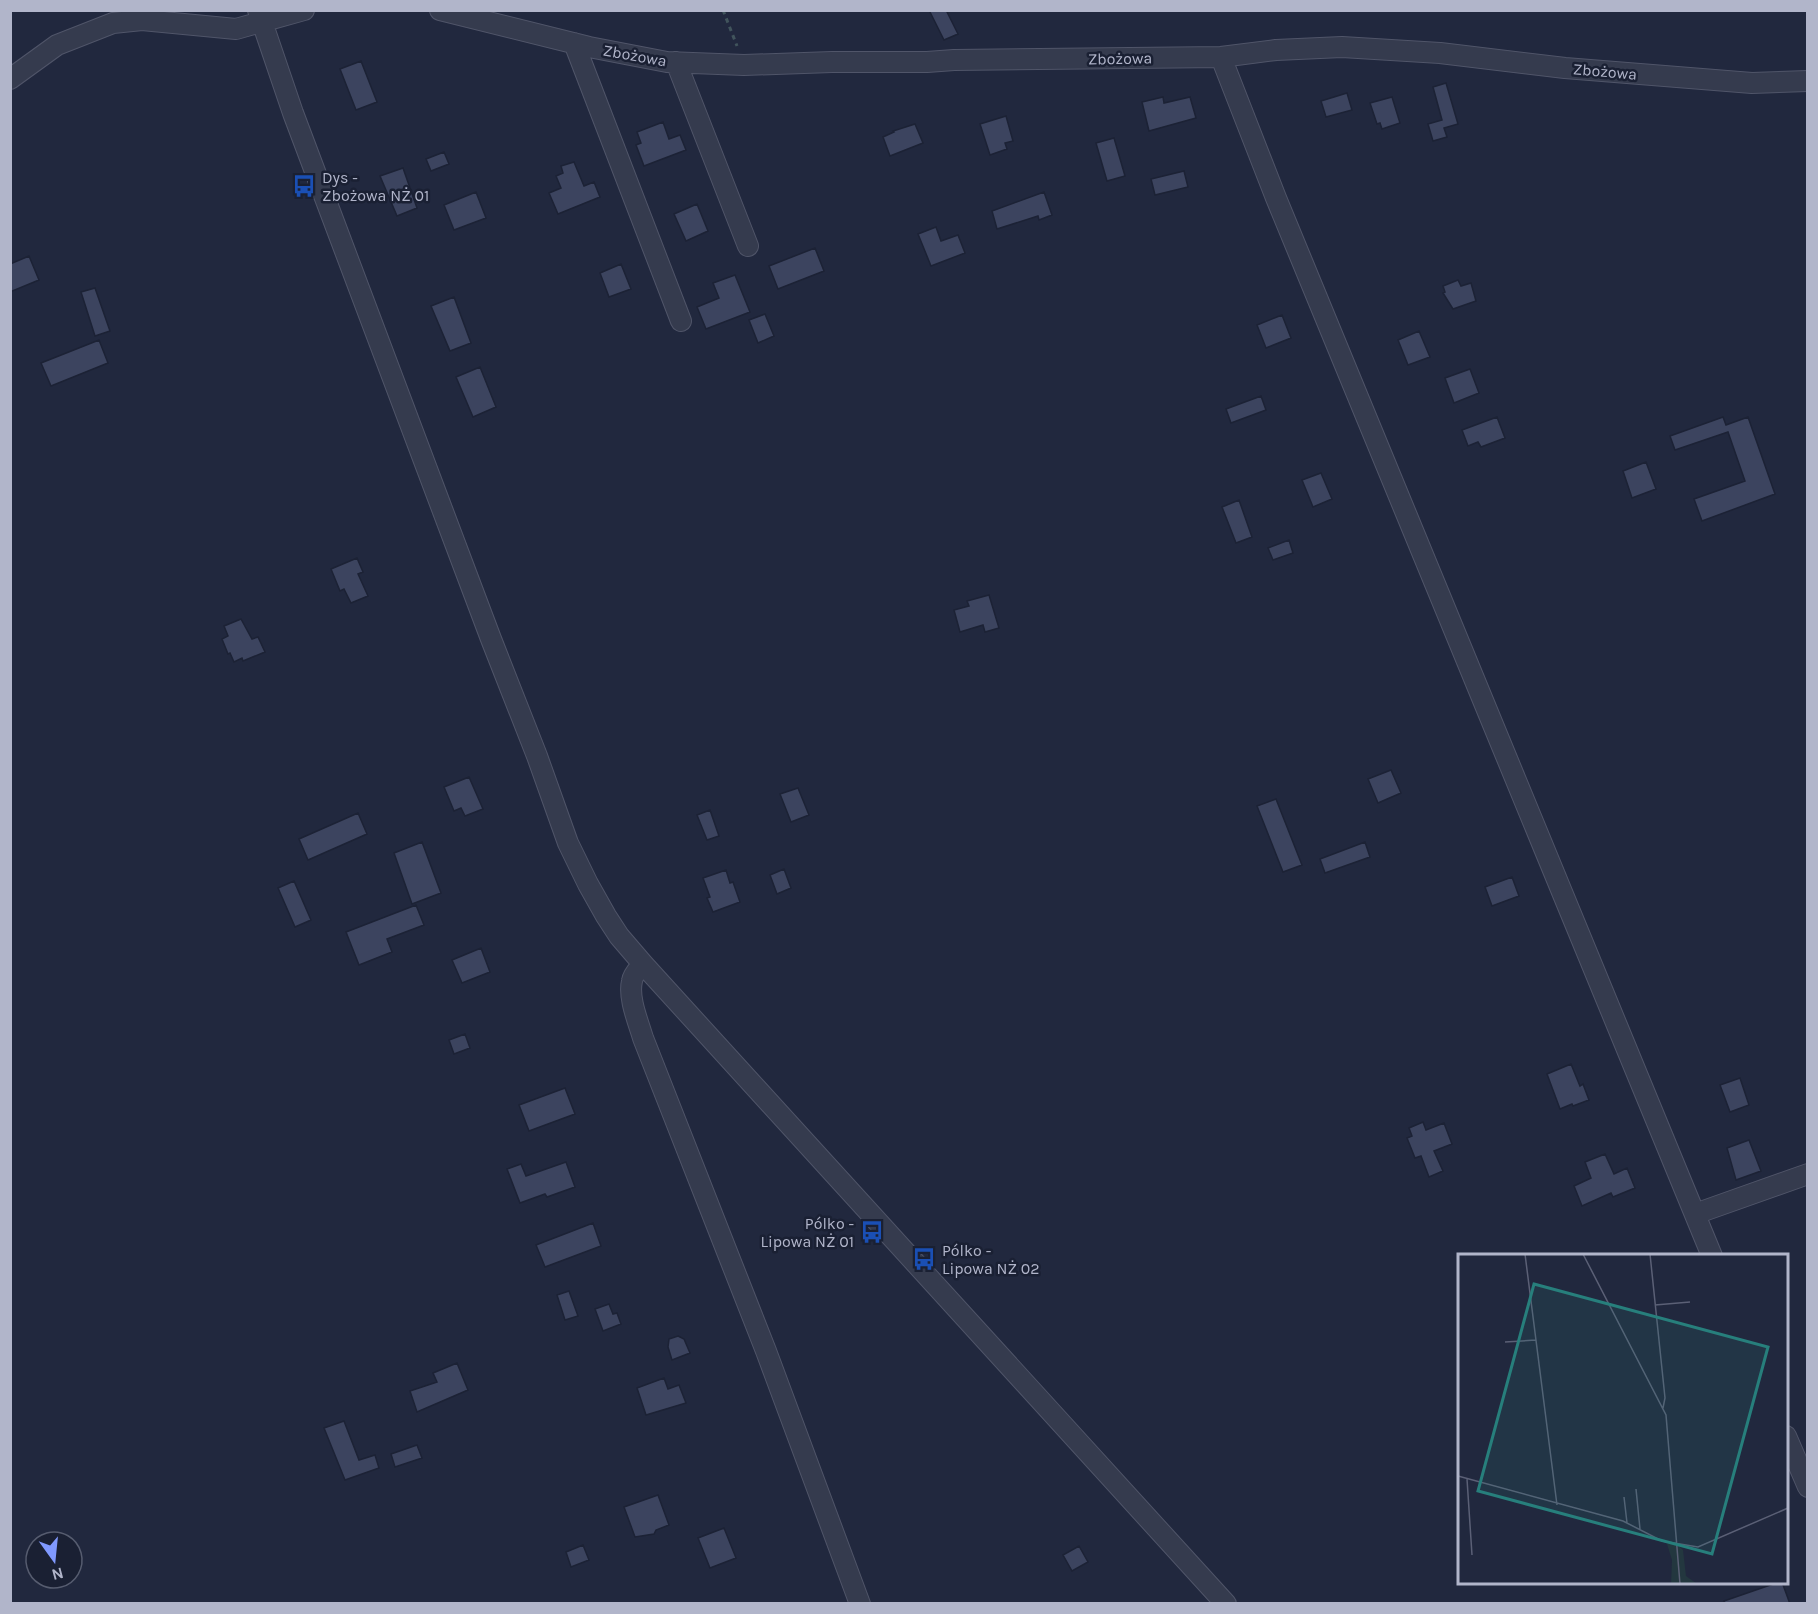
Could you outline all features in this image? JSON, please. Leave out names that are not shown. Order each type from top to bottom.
[{"type":"street","points":[[10,79],[57,45],[113,23],[142,20],[228,29],[245,28],[260,16],[304,10]]},
{"type":"street","name":"Zbożowa","points":[[440,10],[574,44],[676,62],[744,65],[1221,57],[1276,50],[1341,47],[1440,53],[1565,68],[1752,83],[1806,81]]},
{"type":"street","points":[[260,16],[293,113],[568,843],[610,923],[643,964],[1226,1604]]},
{"type":"street","points":[[574,44],[681,321]]},
{"type":"street","points":[[1221,57],[1275,198],[1711,1254]]},
{"type":"street","points":[[676,62],[748,246]]},
{"type":"street","points":[[643,964],[634,975],[632,987],[643,1038],[860,1604]]},
{"type":"street","points":[[1695,1214],[1808,1174]]},
{"type":"street","points":[[1788,1441],[1808,1487]]},
{"type":"path","points":[[723,10],[744,65]]},
{"type":"building","points":[[929,10],[946,10],[958,34],[944,40]]},
{"type":"building","points":[[361,61],[377,102],[356,110],[340,69]]},
{"type":"building","points":[[1446,83],[1458,124],[1444,128],[1447,137],[1433,141],[1428,124],[1442,120],[1433,87]]},
{"type":"building","points":[[1347,93],[1352,110],[1326,117],[1321,101]]},
{"type":"building","points":[[1163,97],[1164,103],[1190,97],[1196,118],[1149,131],[1142,102]]},
{"type":"building","points":[[1392,97],[1400,123],[1382,129],[1380,123],[1377,124],[1370,103]]},
{"type":"building","points":[[1006,116],[1013,141],[1005,143],[1007,149],[990,155],[980,124]]},
{"type":"building","points":[[663,122],[669,139],[680,135],[686,150],[644,166],[636,145],[641,143],[637,132]]},
{"type":"building","points":[[915,124],[923,143],[890,156],[883,137]]},
{"type":"building","points":[[1114,138],[1125,176],[1107,181],[1096,143]]},
{"type":"building","points":[[444,152],[449,164],[431,171],[426,159]]},
{"type":"building","points":[[574,162],[584,186],[594,182],[600,197],[558,214],[549,193],[561,188],[556,176],[563,173],[561,166]]},
{"type":"building","points":[[403,168],[417,208],[397,216],[380,176]]},
{"type":"building","points":[[1184,171],[1188,187],[1155,195],[1151,179]]},
{"type":"building","points":[[476,192],[486,218],[454,230],[444,205]]},
{"type":"building","points":[[1044,192],[1052,215],[1039,220],[1038,216],[997,229],[992,211]]},
{"type":"building","points":[[697,204],[708,231],[686,241],[674,214]]},
{"type":"building","points":[[936,227],[941,241],[958,235],[965,253],[931,266],[918,234]]},
{"type":"building","points":[[815,248],[824,271],[778,289],[769,266]]},
{"type":"building","points":[[29,256],[39,280],[10,292],[10,264]]},
{"type":"building","points":[[621,264],[631,289],[609,297],[600,273]]},
{"type":"building","points":[[735,275],[750,312],[706,329],[697,307],[719,298],[713,283]]},
{"type":"building","points":[[1458,280],[1461,286],[1471,283],[1476,301],[1453,309],[1443,293],[1445,292],[1443,286]]},
{"type":"building","points":[[95,288],[110,331],[95,336],[81,292]]},
{"type":"building","points":[[454,297],[471,343],[450,351],[431,306]]},
{"type":"building","points":[[765,314],[774,336],[758,343],[749,320]]},
{"type":"building","points":[[1282,315],[1291,338],[1266,348],[1257,325]]},
{"type":"building","points":[[1419,331],[1430,357],[1408,365],[1398,340]]},
{"type":"building","points":[[99,340],[108,363],[51,386],[41,363]]},
{"type":"building","points":[[480,367],[496,407],[473,417],[456,377]]},
{"type":"building","points":[[1470,369],[1479,393],[1454,403],[1445,378]]},
{"type":"building","points":[[1261,396],[1266,410],[1231,423],[1226,409]]},
{"type":"building","points":[[1497,417],[1505,438],[1481,447],[1478,442],[1468,446],[1462,430]]},
{"type":"building","points":[[1723,417],[1726,425],[1748,417],[1775,494],[1702,521],[1694,499],[1745,481],[1728,432],[1675,450],[1670,436]]},
{"type":"building","points":[[1646,462],[1656,489],[1632,498],[1623,471]]},
{"type":"building","points":[[1321,473],[1332,499],[1313,507],[1302,480]]},
{"type":"building","points":[[1239,500],[1252,537],[1236,543],[1222,507]]},
{"type":"building","points":[[1289,540],[1293,553],[1273,560],[1268,548]]},
{"type":"building","points":[[357,558],[363,572],[358,574],[368,596],[351,603],[344,589],[340,591],[331,569]]},
{"type":"building","points":[[989,595],[999,628],[985,632],[983,625],[960,632],[954,610],[969,606],[967,601]]},
{"type":"building","points":[[241,619],[252,639],[258,637],[265,652],[243,661],[242,658],[234,662],[222,639],[228,636],[224,626]]},
{"type":"building","points":[[1391,770],[1401,793],[1378,803],[1368,779]]},
{"type":"building","points":[[469,777],[483,809],[465,816],[461,808],[454,811],[444,787]]},
{"type":"building","points":[[798,788],[809,815],[791,822],[780,794]]},
{"type":"building","points":[[1276,799],[1302,865],[1283,872],[1257,806]]},
{"type":"building","points":[[710,810],[719,836],[707,840],[697,815]]},
{"type":"building","points":[[358,813],[367,834],[308,860],[299,839]]},
{"type":"building","points":[[422,842],[441,893],[412,904],[394,853]]},
{"type":"building","points":[[1365,842],[1370,857],[1325,873],[1320,859]]},
{"type":"building","points":[[784,869],[791,888],[777,894],[770,875]]},
{"type":"building","points":[[726,870],[740,902],[713,912],[707,898],[710,897],[703,878]]},
{"type":"building","points":[[1512,877],[1519,896],[1492,906],[1485,887]]},
{"type":"building","points":[[294,881],[311,920],[295,927],[278,888]]},
{"type":"building","points":[[416,905],[424,925],[387,939],[392,952],[359,965],[346,932]]},
{"type":"building","points":[[481,948],[490,972],[462,983],[452,960]]},
{"type":"building","points":[[465,1034],[470,1048],[454,1054],[449,1040]]},
{"type":"building","points":[[1571,1064],[1589,1100],[1560,1109],[1547,1074]]},
{"type":"building","points":[[1740,1078],[1749,1105],[1730,1112],[1720,1085]]},
{"type":"building","points":[[565,1088],[575,1114],[529,1131],[519,1105]]},
{"type":"building","points":[[1423,1122],[1426,1130],[1444,1123],[1452,1144],[1434,1151],[1443,1171],[1429,1177],[1421,1156],[1415,1158],[1407,1138],[1412,1136],[1409,1128]]},
{"type":"building","points":[[1749,1140],[1761,1171],[1736,1180],[1727,1148]]},
{"type":"building","points":[[1605,1154],[1614,1174],[1627,1168],[1635,1188],[1613,1197],[1611,1193],[1582,1206],[1574,1186],[1591,1178],[1585,1162]]},
{"type":"building","points":[[566,1162],[575,1187],[520,1203],[507,1169],[521,1164],[526,1176]]},
{"type":"building","points":[[593,1223],[601,1246],[545,1267],[536,1245]]},
{"type":"building","points":[[569,1291],[578,1316],[565,1320],[557,1295]]},
{"type":"building","points":[[609,1304],[613,1314],[617,1313],[621,1324],[603,1331],[595,1309]]},
{"type":"building","points":[[678,1336],[684,1339],[690,1353],[672,1360],[668,1347],[669,1339]]},
{"type":"building","points":[[457,1363],[468,1390],[417,1412],[410,1391],[437,1382],[433,1373]]},
{"type":"building","points":[[664,1378],[668,1389],[679,1385],[686,1403],[646,1415],[637,1388]]},
{"type":"building","points":[[344,1421],[359,1460],[375,1455],[379,1468],[345,1480],[324,1428]]},
{"type":"building","points":[[417,1445],[422,1458],[395,1467],[391,1454]]},
{"type":"building","points":[[658,1495],[669,1525],[656,1530],[654,1534],[635,1537],[624,1507]]},
{"type":"building","points":[[724,1528],[736,1558],[710,1568],[698,1538]]},
{"type":"building","points":[[583,1545],[589,1560],[571,1567],[566,1552]]},
{"type":"building","points":[[1079,1546],[1088,1562],[1072,1571],[1063,1555]]},
{"type":"building","points":[[1773,1584],[1783,1584],[1790,1604],[1725,1604],[1724,1601]]},
{"type":"place","name":"Dys - Zbożowa NŻ 01","points":[[304,186]]},
{"type":"place","name":"Pólko - Lipowa NŻ 01","points":[[872,1232]]},
{"type":"place","name":"Pólko - Lipowa NŻ 02","points":[[924,1259]]}]
